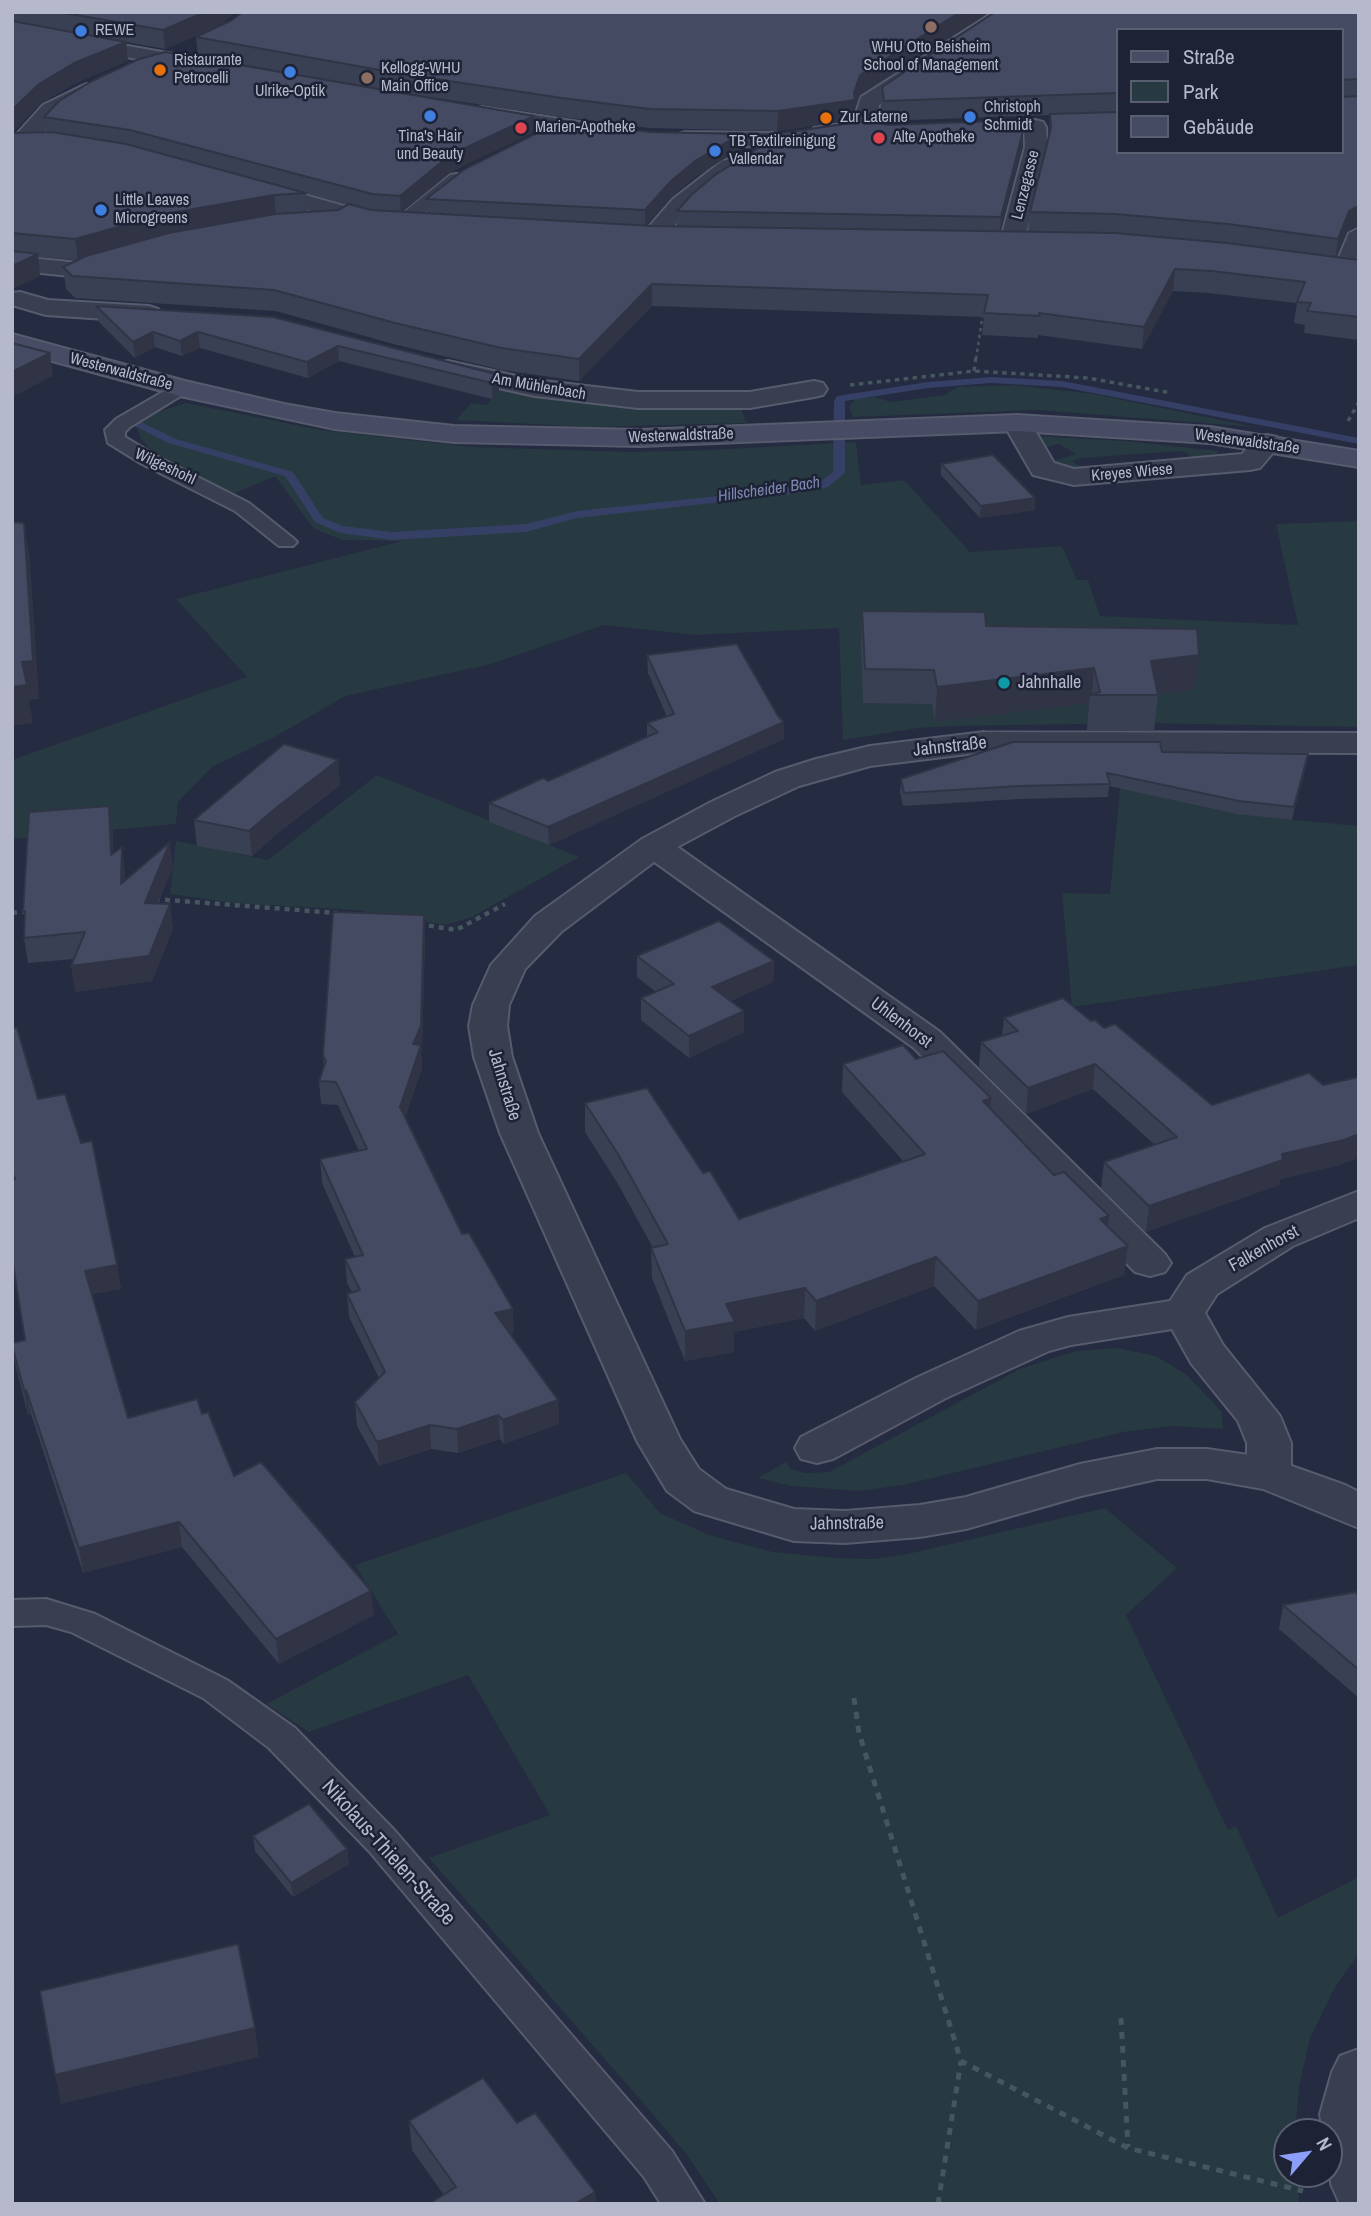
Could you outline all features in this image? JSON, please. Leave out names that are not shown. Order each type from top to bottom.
[{"type":"main road","name":"Westerwaldstraße","points":[[12,342],[180,388],[335,421],[454,434],[640,438],[1017,423],[1146,429],[1267,443],[1359,458]]},
{"type":"street","points":[[664,138],[775,140],[877,129],[870,122],[867,113],[869,102],[1008,12]]},
{"type":"street","points":[[166,59],[202,44]]},
{"type":"street","points":[[18,142],[51,110],[117,64],[166,59],[221,69]]},
{"type":"street","points":[[466,112],[625,135]]},
{"type":"street","points":[[1008,128],[1062,125]]},
{"type":"street","name":"Lenzegasse","points":[[1003,242],[1036,148],[1035,127]]},
{"type":"street","points":[[652,237],[681,204],[705,184],[775,140]]},
{"type":"street","points":[[18,142],[55,142]]},
{"type":"street","points":[[231,182],[372,221]]},
{"type":"street","points":[[302,223],[372,221],[437,226]]},
{"type":"street","points":[[626,236],[680,238]]},
{"type":"street","points":[[1003,242],[1037,243]]},
{"type":"street","points":[[12,263],[90,267],[16,300]]},
{"type":"street","points":[[1316,267],[1351,272]]},
{"type":"street","points":[[16,300],[46,307],[172,315]]},
{"type":"street","name":"Am Mühlenbach","points":[[427,363],[535,388],[638,400],[750,400],[814,389]]},
{"type":"street","name":"Kreyes Wiese","points":[[1017,423],[1043,469],[1074,477],[1250,462],[1267,443]]},
{"type":"street","name":"Jahnstraße","points":[[1359,743],[1025,741],[947,746],[870,756],[787,779],[654,846],[548,924],[509,965],[491,1005],[488,1026],[493,1057],[519,1133],[659,1441],[683,1480],[710,1500],[794,1525],[845,1527],[920,1521],[966,1513],[1080,1480],[1157,1464],[1207,1464],[1269,1474],[1329,1496],[1359,1512]]},
{"type":"street","name":"Uhlenhorst","points":[[654,846],[927,1040],[1150,1263]]},
{"type":"street","name":"Falkenhorst","points":[[1184,1313],[1202,1285],[1279,1237],[1359,1203]]},
{"type":"street","points":[[817,1448],[931,1388],[1034,1341],[1068,1331],[1184,1313],[1206,1353],[1258,1416],[1269,1443],[1269,1474]]},
{"type":"street","points":[[1337,2189],[1348,2114],[1359,2072]]},
{"type":"lane","points":[[538,139],[562,127]]},
{"type":"lane","points":[[409,224],[411,215],[469,172]]},
{"type":"lane","points":[[1351,272],[1358,233]]},
{"type":"lane","name":"Wilgeshohl","points":[[180,388],[123,423],[115,430],[115,439],[127,449],[242,507],[286,542]]},
{"type":"lane","name":"Nikolaus-Thielen-Straße","points":[[12,1613],[46,1612],[83,1623],[215,1689],[282,1738],[382,1841],[658,2164],[684,2204]]},
{"type":"path","points":[[974,371],[1003,242]]},
{"type":"path","points":[[1342,430],[1359,402]]},
{"type":"path","points":[[143,900],[169,898],[233,907],[338,913]]},
{"type":"path","points":[[12,913],[38,910]]},
{"type":"path","points":[[416,924],[456,930]]},
{"type":"path","points":[[854,1698],[859,1733],[961,2061],[938,2204]]},
{"type":"path","points":[[1121,2018],[1128,2148]]},
{"type":"path","points":[[961,2061],[1128,2148],[1337,2189]]},
{"type":"green space","points":[[1013,385],[1094,394],[1255,427],[1036,410],[853,417],[849,407],[855,399],[875,397],[891,402],[945,395],[958,387]]},
{"type":"green space","points":[[486,386],[741,407],[746,423],[588,427],[456,420],[471,403],[487,405],[494,396]]},
{"type":"green space","points":[[186,403],[321,430],[472,447],[630,452],[856,442],[861,485],[904,480],[970,552],[1062,546],[1077,580],[1088,580],[1100,616],[1298,625],[1276,524],[1359,521],[1359,727],[1140,723],[958,726],[918,728],[843,740],[839,628],[695,635],[604,625],[491,664],[345,696],[278,735],[212,767],[178,802],[176,824],[12,839],[12,760],[247,677],[176,599],[402,541],[343,540],[314,529],[275,476],[235,493],[185,473],[154,454],[141,439],[136,426],[157,412]]},
{"type":"green space","points":[[1035,436],[1126,441],[1219,451],[1211,459],[1200,461],[1182,451],[1082,458],[1072,461],[1086,470],[1077,471],[1049,462],[1076,454],[1059,444],[1040,449]]},
{"type":"green space","points":[[377,775],[579,857],[472,917],[445,925],[355,910],[234,903],[170,894],[176,841],[268,860]]},
{"type":"green space","points":[[1120,788],[1273,818],[1359,826],[1359,965],[1072,1007],[1062,893],[1110,894]]},
{"type":"green space","points":[[1117,1348],[1156,1356],[1187,1375],[1222,1412],[1223,1429],[1172,1426],[1123,1432],[903,1485],[859,1491],[791,1486],[758,1478],[786,1462],[791,1469],[805,1473],[829,1472],[1020,1369],[1076,1351]]},
{"type":"green space","points":[[626,1473],[660,1513],[712,1536],[773,1552],[837,1558],[872,1559],[903,1555],[1105,1508],[1177,1568],[1126,1615],[1228,1830],[1236,1826],[1278,1918],[1359,1877],[1359,1953],[1335,1987],[1310,2038],[1299,2087],[1296,2118],[1273,2118],[1273,2188],[1298,2188],[1299,2204],[720,2204],[687,2155],[651,2112],[429,1858],[550,1815],[468,1675],[309,1732],[266,1704],[398,1634],[355,1565]]},
{"type":"building","points":[[59,12],[205,12],[163,30]]},
{"type":"building","points":[[243,12],[960,12],[860,75],[854,93],[855,100],[778,111],[650,109],[562,98],[396,73],[196,37]]},
{"type":"building","points":[[995,12],[1359,12],[1359,79],[1343,80],[1343,28],[1116,28],[1116,93],[884,101],[882,87]]},
{"type":"building","points":[[12,21],[126,42],[74,63],[39,84],[12,110]]},
{"type":"building","points":[[165,52],[534,116],[450,155],[400,196],[372,194],[130,130],[44,117],[59,101],[92,81],[139,59]]},
{"type":"building","points":[[1359,96],[1359,206],[1349,211],[1338,239],[1228,224],[1115,214],[1030,212],[1051,128],[1050,114],[1116,112],[1116,154],[1343,154],[1343,97]]},
{"type":"building","points":[[1023,120],[1023,131],[1001,217],[677,211],[715,175],[782,133],[865,121],[889,125]]},
{"type":"building","points":[[561,121],[650,132],[740,134],[695,161],[671,181],[645,210],[426,199],[465,169]]},
{"type":"building","points":[[52,132],[126,144],[306,193],[274,195],[165,214],[75,239],[12,233],[12,133]]},
{"type":"building","points":[[349,204],[371,210],[652,226],[1115,233],[1227,243],[1359,260],[1359,317],[1307,311],[1311,303],[1297,302],[1305,282],[1175,269],[1144,327],[1039,313],[1040,316],[984,313],[988,295],[652,284],[579,359],[501,348],[274,290],[72,276],[63,267],[86,256],[169,233],[275,214],[338,210]]},
{"type":"building","points":[[12,251],[38,254],[12,266]]},
{"type":"building","points":[[96,306],[273,317],[499,375],[492,383],[338,346],[307,362],[198,332],[180,341],[153,332],[133,342]]},
{"type":"building","points":[[12,343],[50,353],[12,372]]},
{"type":"building","points":[[993,455],[1035,498],[981,506],[941,464]]},
{"type":"building","points":[[12,522],[24,523],[33,661],[22,662],[27,685],[12,687]]},
{"type":"building","points":[[862,611],[985,612],[986,626],[1197,629],[1199,655],[1151,661],[1158,695],[1090,695],[1100,692],[1094,668],[937,687],[934,670],[865,669]]},
{"type":"building","points":[[737,644],[784,722],[548,827],[489,803],[543,778],[548,781],[658,732],[647,723],[674,714],[647,655]]},
{"type":"building","points":[[1013,742],[1160,742],[1162,752],[1308,754],[1294,807],[1239,801],[1107,773],[1110,784],[904,793],[901,779]]},
{"type":"building","points":[[284,744],[338,760],[249,831],[194,820]]},
{"type":"building","points":[[109,806],[111,855],[122,847],[121,884],[170,842],[145,903],[170,904],[149,956],[71,966],[85,932],[24,938],[29,812]]},
{"type":"building","points":[[333,912],[424,915],[421,1026],[413,1044],[421,1045],[400,1107],[462,1234],[469,1233],[513,1309],[495,1313],[558,1400],[503,1420],[498,1415],[457,1429],[430,1425],[377,1442],[355,1402],[385,1372],[347,1294],[360,1290],[345,1259],[363,1255],[320,1159],[367,1149],[336,1082],[319,1081],[326,1061],[323,1055]]},
{"type":"building","points":[[719,921],[774,961],[712,987],[744,1011],[689,1036],[641,998],[674,984],[637,956]]},
{"type":"building","points":[[1063,998],[1104,1028],[1115,1024],[1212,1105],[1309,1073],[1323,1085],[1359,1077],[1359,1134],[1282,1154],[1283,1160],[1149,1206],[1104,1162],[1177,1137],[1095,1064],[1028,1088],[981,1042],[1018,1031],[1004,1018]]},
{"type":"building","points":[[12,1028],[17,1028],[38,1099],[65,1094],[81,1143],[92,1141],[117,1265],[85,1271],[128,1418],[197,1399],[202,1414],[208,1412],[234,1476],[261,1462],[371,1591],[276,1639],[179,1522],[79,1548],[24,1390],[12,1345],[25,1340],[12,1258],[12,1180],[15,1179],[12,1172]]},
{"type":"building","points":[[903,1045],[916,1059],[943,1051],[991,1098],[983,1101],[1054,1175],[1064,1172],[1109,1216],[1100,1219],[1128,1246],[978,1301],[936,1257],[816,1301],[805,1288],[726,1304],[735,1322],[685,1331],[651,1248],[668,1244],[618,1154],[585,1103],[647,1088],[703,1173],[710,1171],[739,1219],[925,1154],[843,1064]]},
{"type":"building","points":[[1356,1592],[1359,1597],[1359,1670],[1283,1605]]},
{"type":"building","points":[[309,1804],[347,1849],[291,1883],[253,1836]]},
{"type":"building","points":[[238,1944],[255,2028],[55,2075],[40,1991]]},
{"type":"building","points":[[483,2078],[517,2123],[535,2113],[595,2192],[577,2204],[429,2204],[456,2187],[409,2121]]},
{"type":"waterway","name":"Hillscheider Bach","points":[[135,423],[172,441],[289,474],[319,520],[340,529],[392,536],[526,528],[577,515],[793,491],[824,485],[839,473],[841,398],[928,385],[991,380],[1062,384],[1359,441]]},
{"type":"place","name":"WHU Otto Beisheim School of Management","points":[[931,27]]},
{"type":"place","name":"REWE","points":[[81,31]]},
{"type":"place","name":"Ristaurante Petrocelli","points":[[160,70]]},
{"type":"place","name":"Ulrike-Optik","points":[[290,72]]},
{"type":"place","name":"Kellogg-WHU Main Office","points":[[367,78]]},
{"type":"place","name":"Tina's Hair und Beauty","points":[[430,116]]},
{"type":"place","name":"Christoph Schmidt","points":[[970,117]]},
{"type":"place","name":"Zur Laterne","points":[[826,118]]},
{"type":"place","name":"Marien-Apotheke","points":[[521,128]]},
{"type":"place","name":"Alte Apotheke","points":[[879,138]]},
{"type":"place","name":"TB Textilreinigung Vallendar","points":[[715,151]]},
{"type":"place","name":"Little Leaves Microgreens","points":[[101,210]]},
{"type":"place","name":"Jahnhalle","points":[[1004,683]]}]
